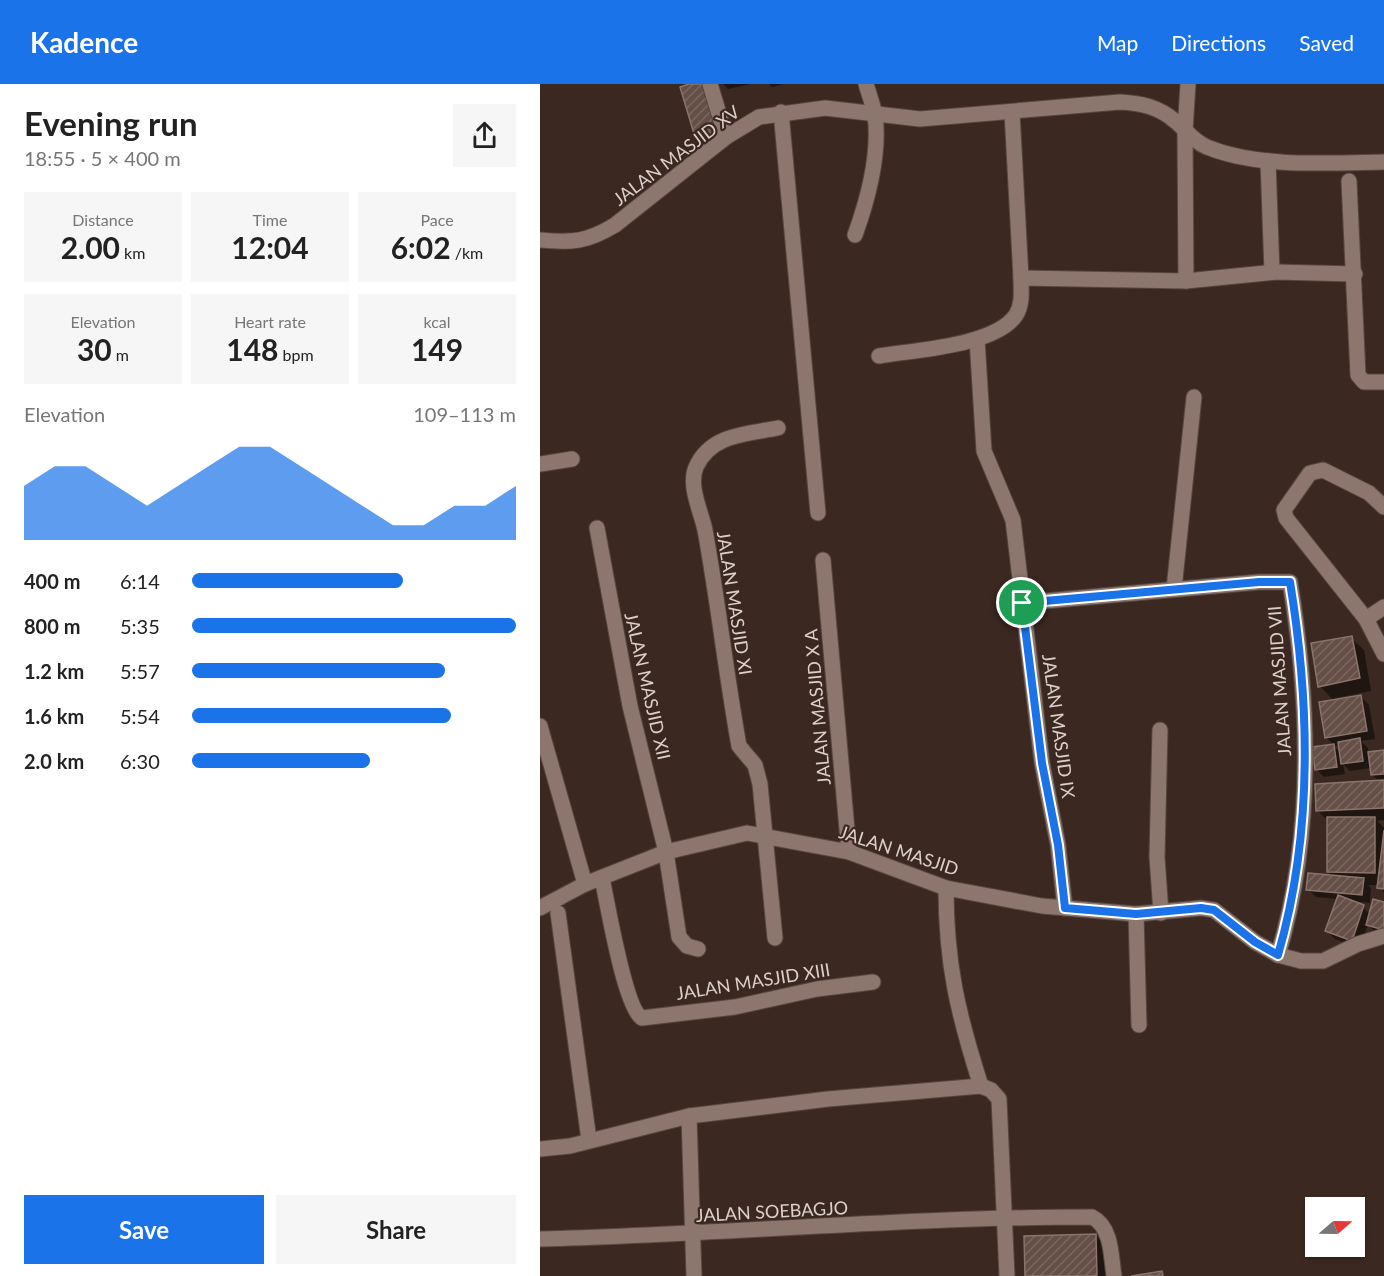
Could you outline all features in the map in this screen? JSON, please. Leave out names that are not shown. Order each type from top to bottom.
[{"type":"street","points":[[710,84],[726,137]]},
{"type":"street","points":[[855,235],[864,212],[872,170],[875,115],[866,84]]},
{"type":"street","points":[[1186,281],[1185,130],[1188,84]]},
{"type":"street","name":"JALAN MASJID XV","points":[[540,240],[576,242],[596,236],[615,225],[726,137],[759,117],[781,112],[825,108],[920,119],[1120,102],[1141,103],[1164,113],[1206,147],[1268,161],[1384,162]]},
{"type":"street","points":[[781,112],[818,513]]},
{"type":"street","points":[[879,356],[977,339],[999,329],[1016,316],[1020,305],[1022,278],[1012,112]]},
{"type":"street","points":[[1268,161],[1272,272]]},
{"type":"street","points":[[1349,181],[1358,375],[1364,382],[1384,382]]},
{"type":"street","points":[[1022,278],[1186,281],[1272,272],[1355,274]]},
{"type":"street","name":"JALAN MASJID IX","points":[[977,339],[984,451],[1013,520],[1021,570],[1022,603],[1042,763],[1058,845],[1065,908]]},
{"type":"street","points":[[1022,603],[1174,589],[1194,397]]},
{"type":"street","name":"JALAN MASJID XI","points":[[775,938],[766,834],[757,770],[739,746],[705,529],[694,478],[697,466],[706,451],[718,442],[778,429]]},
{"type":"street","points":[[540,464],[573,459]]},
{"type":"street","points":[[1384,507],[1369,493],[1323,470],[1311,473],[1284,510],[1286,518],[1366,618],[1384,654]]},
{"type":"street","name":"JALAN MASJID XII","points":[[597,528],[630,706],[666,852],[679,937],[687,946],[698,949]]},
{"type":"street","name":"JALAN MASJID X A","points":[[823,560],[849,852]]},
{"type":"street","name":"JALAN MASJID VII","points":[[1174,589],[1290,582],[1307,748],[1297,870],[1278,955]]},
{"type":"street","points":[[1366,618],[1384,607]]},
{"type":"street","points":[[540,726],[585,884]]},
{"type":"street","points":[[1160,730],[1157,857],[1161,913]]},
{"type":"street","name":"JALAN MASJID","points":[[540,908],[585,884],[666,852],[722,837],[747,833],[766,834],[849,852],[946,888],[1065,908],[1136,914],[1201,908],[1214,910],[1255,942],[1278,955],[1301,961],[1323,961],[1384,936]]},
{"type":"street","name":"JALAN MASJID XIII","points":[[602,878],[625,984],[634,1010],[642,1018],[735,1007],[817,989],[873,982]]},
{"type":"street","points":[[946,888],[948,956],[953,991],[981,1086]]},
{"type":"street","points":[[558,913],[589,1140]]},
{"type":"street","points":[[1136,914],[1139,1025]]},
{"type":"street","points":[[540,1149],[570,1146],[689,1116],[828,1099],[981,1086],[991,1090],[999,1099],[1007,1276]]},
{"type":"street","points":[[689,1116],[694,1276]]},
{"type":"street","name":"JALAN SOEBAGJO","points":[[540,1239],[693,1235],[1005,1218],[1092,1217],[1101,1221],[1107,1234],[1114,1276]]},
{"type":"building","points":[[689,84],[704,84],[718,131],[695,137],[680,87]]},
{"type":"building","points":[[1352,636],[1360,678],[1318,687],[1311,643]]},
{"type":"building","points":[[1361,695],[1367,731],[1325,738],[1319,702]]},
{"type":"building","points":[[1360,738],[1363,761],[1341,764],[1338,742]]},
{"type":"building","points":[[1334,744],[1337,767],[1315,770],[1312,747]]},
{"type":"building","points":[[1384,750],[1384,774],[1371,775],[1368,752]]},
{"type":"building","points":[[1384,780],[1384,808],[1316,811],[1315,784]]},
{"type":"building","points":[[1327,817],[1375,817],[1375,873],[1327,872]]},
{"type":"building","points":[[1384,830],[1384,889],[1377,888]]},
{"type":"building","points":[[1308,873],[1364,878],[1362,895],[1306,890]]},
{"type":"building","points":[[1338,895],[1364,905],[1352,941],[1325,931]]},
{"type":"building","points":[[1373,899],[1384,902],[1384,930],[1366,925]]},
{"type":"building","points":[[1096,1234],[1097,1276],[1025,1276],[1024,1236]]},
{"type":"building","points":[[1162,1271],[1163,1276],[1131,1276]]},
{"type":"route","points":[[1259,582],[1290,582],[1307,748],[1297,870],[1278,955],[1255,942],[1214,910],[1201,908],[1136,914],[1065,908],[1058,845],[1042,763],[1022,603],[1259,582]]}]
